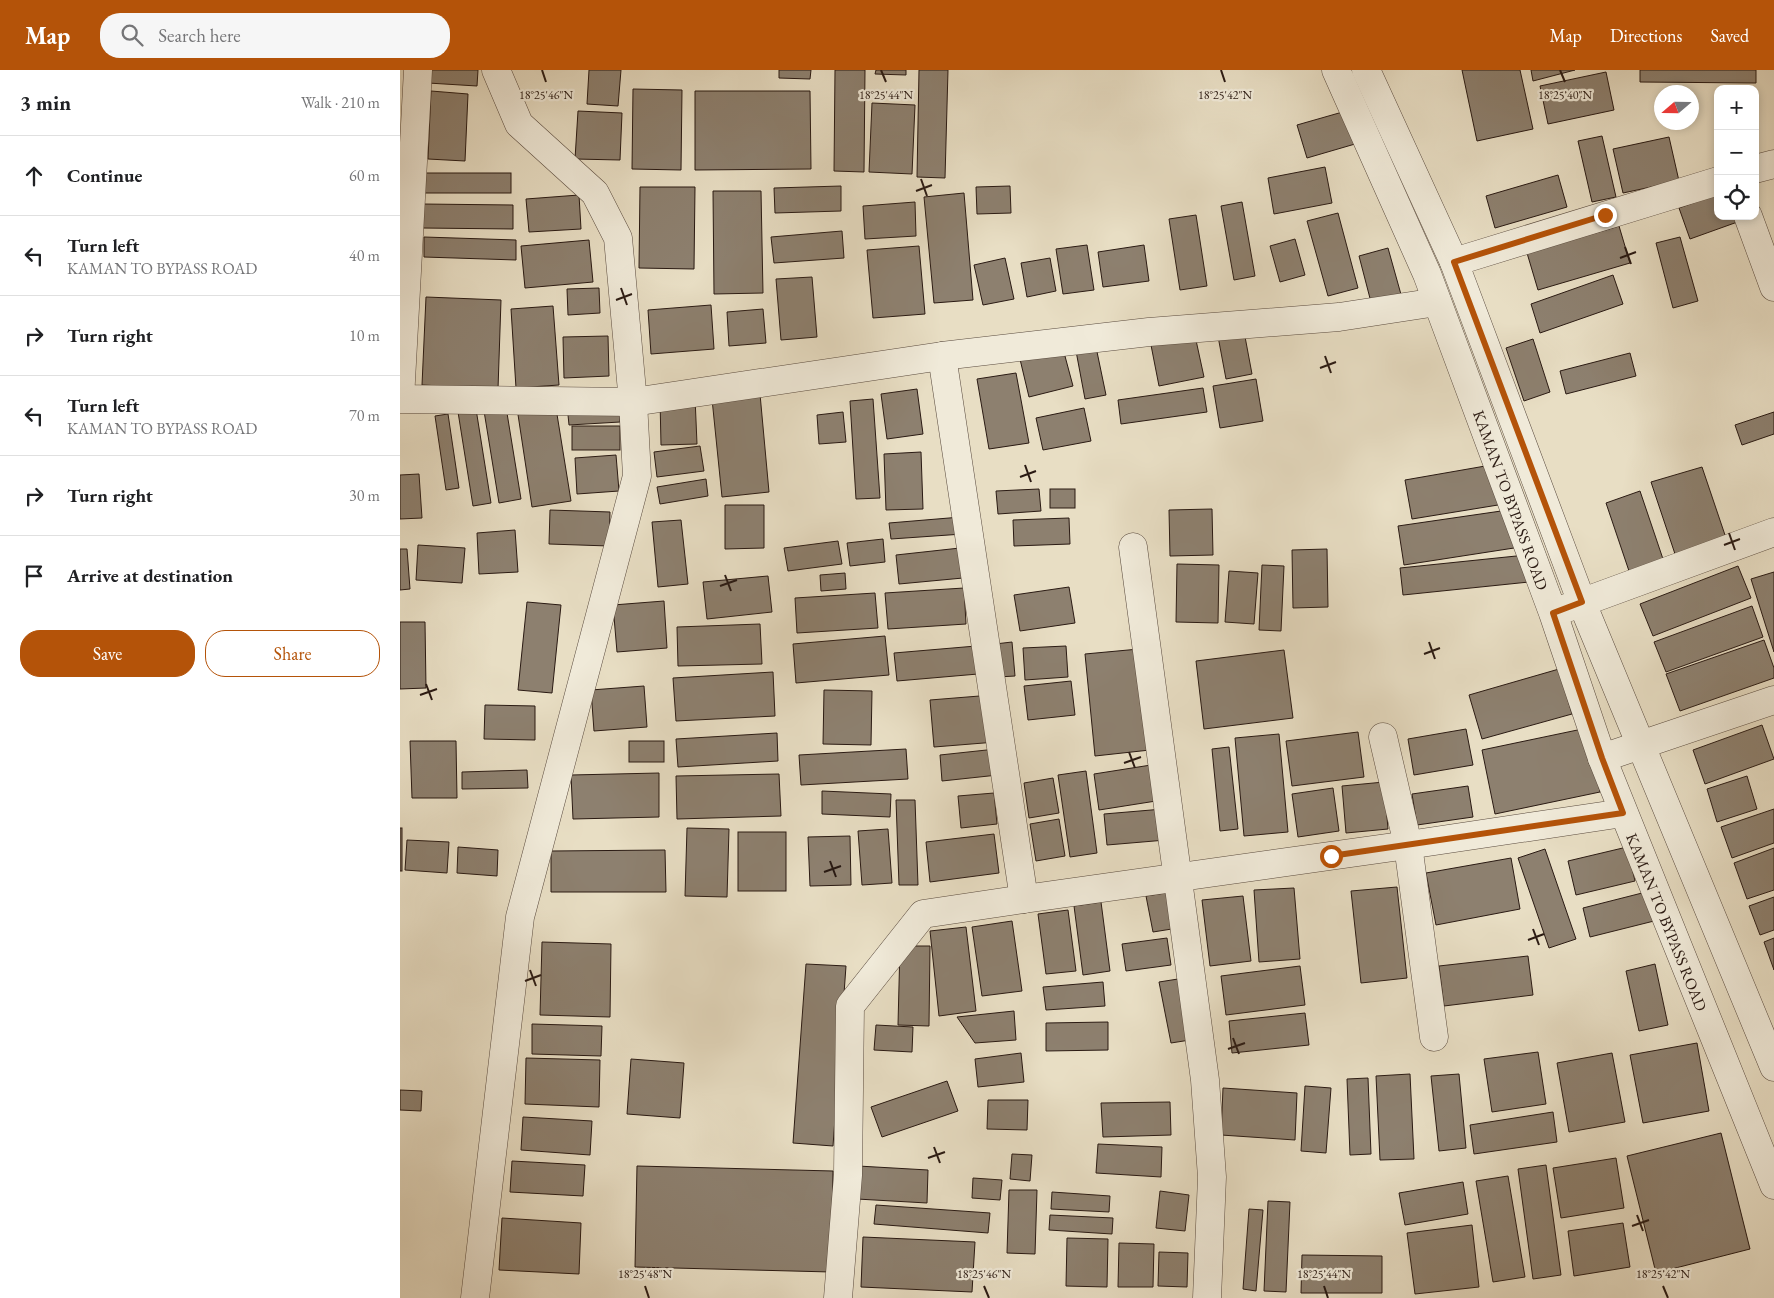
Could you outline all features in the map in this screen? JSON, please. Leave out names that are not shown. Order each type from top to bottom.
[{"type":"street","points":[[418,70],[400,399],[633,402],[942,356],[1149,332],[1339,318],[1437,302]]},
{"type":"street","points":[[475,1298],[520,917],[637,476],[633,402],[618,238],[595,193],[519,124],[496,70]]},
{"type":"street","name":"KAMAN TO BYPASS ROAD","points":[[1336,70],[1427,274],[1553,613],[1602,758],[1774,1186]]},
{"type":"street","name":"KAMAN TO BYPASS ROAD","points":[[1366,70],[1454,262],[1582,602],[1774,1067]]},
{"type":"street","points":[[1759,168],[1774,164]]},
{"type":"street","points":[[1454,262],[1714,181]]},
{"type":"street","points":[[1749,220],[1774,287]]},
{"type":"street","points":[[942,356],[1024,899]]},
{"type":"street","points":[[1553,613],[1774,532]]},
{"type":"street","points":[[1133,547],[1205,1080],[1212,1177],[1207,1298]]},
{"type":"street","points":[[1602,758],[1774,700]]},
{"type":"street","points":[[1383,737],[1408,845],[1434,1037]]},
{"type":"street","points":[[838,1298],[848,1175],[850,1006],[923,914],[1623,813]]},
{"type":"building","points":[[429,70],[478,70],[477,86],[428,83]]},
{"type":"building","points":[[589,70],[621,70],[618,106],[587,104]]},
{"type":"building","points":[[779,70],[811,70],[810,79],[779,78]]},
{"type":"building","points":[[835,70],[865,70],[864,172],[834,171]]},
{"type":"building","points":[[876,70],[906,70],[906,75],[875,74]]},
{"type":"building","points":[[919,70],[948,70],[945,178],[917,177]]},
{"type":"building","points":[[1462,70],[1520,70],[1533,129],[1477,141]]},
{"type":"building","points":[[1531,70],[1575,70],[1533,81]]},
{"type":"building","points":[[1640,70],[1756,70],[1756,83],[1640,82]]},
{"type":"building","points":[[1606,72],[1614,110],[1548,124],[1540,86]]},
{"type":"building","points":[[633,89],[682,90],[681,170],[632,169]]},
{"type":"building","points":[[431,91],[468,94],[465,161],[428,159]]},
{"type":"building","points":[[695,91],[810,91],[811,169],[695,170]]},
{"type":"building","points":[[872,103],[915,105],[912,174],[869,172]]},
{"type":"building","points":[[578,111],[622,113],[620,160],[575,159]]},
{"type":"building","points":[[1346,111],[1355,144],[1307,158],[1297,125]]},
{"type":"building","points":[[1602,136],[1616,197],[1592,202],[1578,141]]},
{"type":"building","points":[[1669,137],[1679,181],[1623,193],[1613,149]]},
{"type":"building","points":[[1325,167],[1332,203],[1274,214],[1268,178]]},
{"type":"building","points":[[421,173],[511,173],[511,193],[421,193]]},
{"type":"building","points":[[1558,175],[1567,207],[1495,228],[1486,196]]},
{"type":"building","points":[[841,186],[841,211],[775,213],[774,188]]},
{"type":"building","points":[[1010,186],[1011,213],[977,214],[976,187]]},
{"type":"building","points":[[640,187],[695,187],[694,269],[639,268]]},
{"type":"building","points":[[713,191],[761,191],[763,293],[714,294]]},
{"type":"building","points":[[964,193],[973,300],[934,303],[924,197]]},
{"type":"building","points":[[579,195],[581,229],[529,232],[526,199]]},
{"type":"building","points":[[1714,195],[1714,220],[1743,220],[1690,239],[1679,208]]},
{"type":"building","points":[[915,202],[916,236],[865,239],[863,206]]},
{"type":"building","points":[[1242,202],[1255,276],[1234,280],[1221,206]]},
{"type":"building","points":[[422,204],[513,205],[513,229],[422,228]]},
{"type":"building","points":[[1338,213],[1358,288],[1328,296],[1307,221]]},
{"type":"building","points":[[1196,215],[1207,286],[1180,290],[1169,219]]},
{"type":"building","points":[[1619,226],[1630,263],[1538,290],[1527,253]]},
{"type":"building","points":[[842,231],[844,258],[774,263],[771,237]]},
{"type":"building","points":[[424,237],[516,240],[516,260],[424,257]]},
{"type":"building","points":[[1680,237],[1698,301],[1673,308],[1656,243]]},
{"type":"building","points":[[1295,239],[1305,275],[1280,282],[1270,246]]},
{"type":"building","points":[[589,240],[593,282],[525,288],[521,246]]},
{"type":"building","points":[[1087,245],[1094,290],[1063,294],[1056,249]]},
{"type":"building","points":[[1144,245],[1149,281],[1103,287],[1098,252]]},
{"type":"building","points":[[919,246],[925,314],[873,318],[867,250]]},
{"type":"building","points":[[1388,248],[1402,298],[1372,306],[1359,256]]},
{"type":"building","points":[[1005,258],[1014,299],[983,305],[974,265]]},
{"type":"building","points":[[1050,258],[1056,291],[1027,297],[1021,263]]},
{"type":"building","points":[[1613,275],[1623,304],[1540,333],[1531,304]]},
{"type":"building","points":[[812,277],[817,337],[781,340],[776,279]]},
{"type":"building","points":[[599,288],[600,313],[568,315],[567,289]]},
{"type":"building","points":[[426,297],[501,300],[498,389],[422,385]]},
{"type":"building","points":[[711,305],[714,349],[651,354],[648,310]]},
{"type":"building","points":[[553,306],[559,385],[516,388],[511,309]]},
{"type":"building","points":[[763,309],[766,343],[729,346],[727,312]]},
{"type":"building","points":[[1243,326],[1252,374],[1226,379],[1217,331]]},
{"type":"building","points":[[1194,331],[1204,377],[1159,386],[1150,340]]},
{"type":"building","points":[[608,336],[609,376],[564,378],[563,337]]},
{"type":"building","points":[[1533,339],[1550,392],[1524,401],[1506,348]]},
{"type":"building","points":[[1062,345],[1073,386],[1029,397],[1019,355]]},
{"type":"building","points":[[1096,347],[1106,395],[1085,399],[1076,351]]},
{"type":"building","points":[[1630,353],[1636,376],[1566,394],[1560,371]]},
{"type":"building","points":[[1016,373],[1029,443],[989,449],[977,379]]},
{"type":"building","points":[[1256,379],[1263,421],[1220,428],[1213,386]]},
{"type":"building","points":[[1203,388],[1207,412],[1121,424],[1118,400]]},
{"type":"building","points":[[917,389],[923,434],[887,439],[881,394]]},
{"type":"building","points":[[760,394],[769,492],[722,497],[712,399]]},
{"type":"building","points":[[695,397],[697,444],[661,445],[660,399]]},
{"type":"building","points":[[873,399],[880,498],[856,499],[850,401]]},
{"type":"building","points":[[555,402],[571,501],[532,507],[517,408]]},
{"type":"building","points":[[619,402],[620,422],[569,425],[567,405]]},
{"type":"building","points":[[506,407],[521,499],[499,503],[484,411]]},
{"type":"building","points":[[1084,408],[1091,441],[1043,450],[1036,418]]},
{"type":"building","points":[[476,409],[491,503],[473,506],[458,412]]},
{"type":"building","points":[[843,412],[846,442],[819,444],[817,415]]},
{"type":"building","points":[[1774,412],[1774,434],[1742,445],[1735,425]]},
{"type":"building","points":[[448,414],[459,488],[446,490],[435,416]]},
{"type":"building","points":[[572,426],[620,426],[620,450],[572,450]]},
{"type":"building","points":[[700,446],[704,471],[657,477],[654,452]]},
{"type":"building","points":[[921,452],[923,509],[886,510],[884,454]]},
{"type":"building","points":[[616,455],[619,491],[577,494],[575,458]]},
{"type":"building","points":[[1491,465],[1498,505],[1412,519],[1405,480]]},
{"type":"building","points":[[1702,467],[1726,538],[1675,554],[1651,482]]},
{"type":"building","points":[[419,474],[422,518],[400,519],[400,475]]},
{"type":"building","points":[[706,479],[708,496],[660,504],[657,487]]},
{"type":"building","points":[[1039,489],[1041,511],[998,514],[996,491]]},
{"type":"building","points":[[1050,489],[1075,489],[1075,508],[1050,508]]},
{"type":"building","points":[[1640,491],[1663,559],[1629,571],[1606,503]]},
{"type":"building","points":[[725,505],[764,505],[764,548],[725,549]]},
{"type":"building","points":[[1212,509],[1213,555],[1170,556],[1169,510]]},
{"type":"building","points":[[550,510],[610,512],[609,546],[549,544]]},
{"type":"building","points":[[1508,510],[1514,548],[1404,565],[1398,526]]},
{"type":"building","points":[[961,517],[963,534],[891,539],[889,523]]},
{"type":"building","points":[[1069,518],[1070,544],[1014,546],[1013,520]]},
{"type":"building","points":[[681,520],[688,584],[658,587],[652,522]]},
{"type":"building","points":[[515,530],[518,572],[479,574],[477,533]]},
{"type":"building","points":[[883,539],[885,562],[850,566],[847,543]]},
{"type":"building","points":[[838,541],[842,564],[788,571],[784,548]]},
{"type":"building","points":[[418,545],[465,548],[462,583],[416,580]]},
{"type":"building","points":[[960,548],[963,578],[899,584],[896,555]]},
{"type":"building","points":[[400,549],[407,549],[410,589],[400,590]]},
{"type":"building","points":[[1327,549],[1328,607],[1293,608],[1292,550]]},
{"type":"building","points":[[1526,555],[1529,582],[1403,595],[1400,568]]},
{"type":"building","points":[[1177,564],[1219,565],[1218,623],[1176,622]]},
{"type":"building","points":[[1262,565],[1284,566],[1281,631],[1259,630]]},
{"type":"building","points":[[1738,566],[1751,598],[1653,636],[1640,604]]},
{"type":"building","points":[[1229,571],[1258,573],[1254,624],[1225,622]]},
{"type":"building","points":[[1774,572],[1774,652],[1751,579]]},
{"type":"building","points":[[845,573],[846,589],[821,591],[820,575]]},
{"type":"building","points":[[768,576],[772,612],[707,619],[703,582]]},
{"type":"building","points":[[1069,587],[1075,623],[1020,631],[1014,595]]},
{"type":"building","points":[[964,588],[966,624],[888,629],[885,593]]},
{"type":"building","points":[[875,593],[878,628],[797,633],[795,598]]},
{"type":"building","points":[[664,601],[667,648],[617,652],[613,605]]},
{"type":"building","points":[[527,602],[561,605],[552,693],[518,690]]},
{"type":"building","points":[[1752,606],[1763,637],[1666,672],[1654,642]]},
{"type":"building","points":[[400,622],[425,622],[426,688],[400,689]]},
{"type":"building","points":[[760,624],[762,664],[678,666],[677,627]]},
{"type":"building","points":[[885,636],[889,675],[796,683],[793,644]]},
{"type":"building","points":[[1764,640],[1774,668],[1774,678],[1680,711],[1666,674]]},
{"type":"building","points":[[1012,642],[1015,676],[998,677],[995,644]]},
{"type":"building","points":[[976,646],[978,674],[897,681],[894,653]]},
{"type":"building","points":[[1066,646],[1068,677],[1025,680],[1023,648]]},
{"type":"building","points":[[1139,649],[1150,750],[1095,756],[1085,654]]},
{"type":"building","points":[[1284,650],[1293,718],[1204,729],[1196,661]]},
{"type":"building","points":[[1559,669],[1572,714],[1482,739],[1469,695]]},
{"type":"building","points":[[773,672],[775,716],[676,721],[673,678]]},
{"type":"building","points":[[1071,681],[1075,715],[1028,720],[1024,686]]},
{"type":"building","points":[[644,686],[647,727],[594,731],[591,690]]},
{"type":"building","points":[[824,690],[872,691],[871,745],[823,744]]},
{"type":"building","points":[[992,695],[996,742],[934,747],[930,700]]},
{"type":"building","points":[[485,705],[535,706],[535,740],[484,739]]},
{"type":"building","points":[[1762,725],[1774,759],[1705,784],[1693,750]]},
{"type":"building","points":[[1587,728],[1600,792],[1495,814],[1482,750]]},
{"type":"building","points":[[1466,729],[1473,765],[1414,775],[1408,739]]},
{"type":"building","points":[[1358,732],[1364,777],[1292,786],[1286,741]]},
{"type":"building","points":[[777,733],[778,761],[678,767],[676,739]]},
{"type":"building","points":[[1279,734],[1288,832],[1244,836],[1235,738]]},
{"type":"building","points":[[410,741],[456,741],[457,798],[412,798]]},
{"type":"building","points":[[629,741],[664,741],[664,762],[629,762]]},
{"type":"building","points":[[1229,747],[1238,829],[1220,831],[1212,749]]},
{"type":"building","points":[[906,749],[908,779],[801,785],[799,755]]},
{"type":"building","points":[[996,749],[998,775],[942,781],[940,755]]},
{"type":"building","points":[[1151,765],[1156,801],[1099,810],[1094,774]]},
{"type":"building","points":[[527,770],[528,788],[462,789],[462,772]]},
{"type":"building","points":[[1086,771],[1097,853],[1070,857],[1058,775]]},
{"type":"building","points":[[659,773],[659,817],[573,819],[571,775]]},
{"type":"building","points":[[779,774],[781,816],[677,819],[676,776]]},
{"type":"building","points":[[1747,776],[1757,809],[1717,822],[1707,789]]},
{"type":"building","points":[[1053,778],[1059,813],[1029,818],[1024,783]]},
{"type":"building","points":[[1384,782],[1388,829],[1346,833],[1342,786]]},
{"type":"building","points":[[1468,786],[1473,817],[1417,825],[1412,794]]},
{"type":"building","points":[[1333,788],[1339,831],[1298,837],[1292,794]]},
{"type":"building","points":[[822,791],[891,794],[890,817],[822,814]]},
{"type":"building","points":[[994,793],[997,824],[961,828],[958,796]]},
{"type":"building","points":[[896,800],[915,800],[918,885],[899,885]]},
{"type":"building","points":[[1163,809],[1166,840],[1107,845],[1104,814]]},
{"type":"building","points":[[1774,809],[1774,843],[1732,858],[1721,827]]},
{"type":"building","points":[[1059,819],[1065,856],[1036,861],[1030,824]]},
{"type":"building","points":[[400,828],[402,828],[402,871],[400,871]]},
{"type":"building","points":[[687,828],[729,829],[727,897],[685,896]]},
{"type":"building","points":[[888,829],[892,883],[862,885],[858,831]]},
{"type":"building","points":[[738,832],[786,832],[786,891],[738,891]]},
{"type":"building","points":[[994,834],[999,873],[930,882],[926,842]]},
{"type":"building","points":[[850,836],[851,885],[810,886],[808,837]]},
{"type":"building","points":[[407,840],[449,842],[447,873],[405,870]]},
{"type":"building","points":[[458,847],[498,850],[497,876],[457,873]]},
{"type":"building","points":[[1627,847],[1635,881],[1576,895],[1568,861]]},
{"type":"building","points":[[1774,848],[1774,890],[1747,899],[1734,863]]},
{"type":"building","points":[[1545,849],[1576,939],[1549,948],[1518,858]]},
{"type":"building","points":[[665,850],[666,892],[551,892],[551,851]]},
{"type":"building","points":[[1511,858],[1520,909],[1436,925],[1426,873]]},
{"type":"building","points":[[1397,887],[1407,978],[1361,983],[1351,891]]},
{"type":"building","points":[[1294,888],[1300,959],[1259,962],[1254,890]]},
{"type":"building","points":[[1171,892],[1178,928],[1153,932],[1146,896]]},
{"type":"building","points":[[1646,892],[1654,921],[1590,937],[1583,908]]},
{"type":"building","points":[[1243,896],[1251,961],[1210,966],[1202,900]]},
{"type":"building","points":[[1774,897],[1774,930],[1760,935],[1749,906]]},
{"type":"building","points":[[1101,902],[1110,971],[1083,975],[1074,906]]},
{"type":"building","points":[[1068,910],[1076,971],[1046,974],[1038,914]]},
{"type":"building","points":[[1012,921],[1022,991],[982,996],[972,927]]},
{"type":"building","points":[[966,927],[976,1011],[939,1016],[930,931]]},
{"type":"building","points":[[1167,938],[1171,965],[1126,971],[1122,944]]},
{"type":"building","points":[[1774,938],[1774,970],[1764,942]]},
{"type":"building","points":[[542,942],[611,944],[610,1017],[540,1015]]},
{"type":"building","points":[[900,946],[930,946],[929,1026],[898,1025]]},
{"type":"building","points":[[1528,956],[1533,995],[1444,1006],[1439,966]]},
{"type":"building","points":[[806,964],[846,966],[833,1146],[793,1143]]},
{"type":"building","points":[[1655,964],[1668,1025],[1639,1031],[1626,971]]},
{"type":"building","points":[[1300,966],[1305,1005],[1226,1015],[1221,976]]},
{"type":"building","points":[[1178,979],[1190,1040],[1171,1043],[1159,982]]},
{"type":"building","points":[[1103,982],[1105,1006],[1046,1010],[1043,987]]},
{"type":"building","points":[[1014,1011],[1016,1040],[975,1043],[957,1017]]},
{"type":"building","points":[[1305,1013],[1309,1045],[1232,1053],[1229,1021]]},
{"type":"building","points":[[1108,1022],[1108,1050],[1046,1051],[1046,1023]]},
{"type":"building","points":[[532,1024],[602,1026],[601,1056],[532,1054]]},
{"type":"building","points":[[876,1025],[913,1027],[912,1052],[874,1050]]},
{"type":"building","points":[[1697,1043],[1709,1111],[1643,1123],[1630,1055]]},
{"type":"building","points":[[1538,1052],[1546,1104],[1492,1112],[1484,1059]]},
{"type":"building","points":[[1021,1053],[1024,1082],[978,1087],[975,1059]]},
{"type":"building","points":[[1612,1053],[1625,1122],[1569,1132],[1557,1063]]},
{"type":"building","points":[[526,1058],[600,1060],[599,1107],[525,1104]]},
{"type":"building","points":[[631,1059],[684,1063],[680,1118],[627,1114]]},
{"type":"building","points":[[1410,1074],[1414,1159],[1380,1160],[1376,1076]]},
{"type":"building","points":[[1459,1074],[1466,1148],[1439,1151],[1431,1076]]},
{"type":"building","points":[[1368,1078],[1371,1154],[1350,1155],[1347,1079]]},
{"type":"building","points":[[947,1081],[958,1111],[882,1137],[871,1107]]},
{"type":"building","points":[[1305,1086],[1331,1088],[1326,1153],[1301,1151]]},
{"type":"building","points":[[1223,1088],[1297,1093],[1295,1140],[1221,1135]]},
{"type":"building","points":[[400,1090],[422,1091],[421,1111],[400,1110]]},
{"type":"building","points":[[988,1100],[1028,1100],[1027,1130],[987,1129]]},
{"type":"building","points":[[1170,1102],[1171,1135],[1103,1137],[1101,1103]]},
{"type":"building","points":[[1553,1112],[1557,1142],[1474,1154],[1470,1125]]},
{"type":"building","points":[[523,1117],[592,1121],[590,1155],[521,1150]]},
{"type":"building","points":[[1721,1133],[1750,1249],[1656,1273],[1627,1156]]},
{"type":"building","points":[[1098,1144],[1162,1147],[1161,1177],[1096,1173]]},
{"type":"building","points":[[1012,1154],[1032,1155],[1030,1181],[1010,1179]]},
{"type":"building","points":[[1616,1158],[1624,1208],[1561,1218],[1553,1168]]},
{"type":"building","points":[[512,1161],[585,1165],[583,1196],[510,1192]]},
{"type":"building","points":[[1546,1165],[1561,1275],[1533,1279],[1518,1169]]},
{"type":"building","points":[[637,1166],[833,1171],[831,1272],[635,1267]]},
{"type":"building","points":[[858,1166],[928,1170],[927,1203],[857,1199]]},
{"type":"building","points":[[1508,1176],[1525,1277],[1493,1282],[1476,1181]]},
{"type":"building","points":[[973,1178],[1002,1180],[1000,1200],[972,1198]]},
{"type":"building","points":[[1463,1182],[1468,1214],[1405,1225],[1399,1193]]},
{"type":"building","points":[[1009,1190],[1037,1190],[1035,1254],[1007,1253]]},
{"type":"building","points":[[1160,1191],[1189,1195],[1185,1231],[1156,1228]]},
{"type":"building","points":[[1052,1192],[1110,1196],[1109,1212],[1051,1209]]},
{"type":"building","points":[[1268,1201],[1290,1202],[1286,1292],[1264,1291]]},
{"type":"building","points":[[876,1205],[990,1213],[988,1233],[874,1224]]},
{"type":"building","points":[[1249,1209],[1263,1210],[1256,1291],[1243,1289]]},
{"type":"building","points":[[1050,1215],[1113,1218],[1112,1234],[1049,1230]]},
{"type":"building","points":[[502,1218],[581,1223],[579,1274],[499,1270]]},
{"type":"building","points":[[1623,1223],[1630,1267],[1574,1276],[1568,1231]]},
{"type":"building","points":[[1472,1225],[1479,1287],[1415,1294],[1407,1233]]},
{"type":"building","points":[[863,1237],[975,1242],[972,1292],[861,1287]]},
{"type":"building","points":[[1067,1238],[1108,1239],[1107,1287],[1066,1286]]},
{"type":"building","points":[[1119,1243],[1154,1244],[1153,1287],[1118,1287]]},
{"type":"building","points":[[1159,1252],[1188,1253],[1187,1287],[1158,1286]]},
{"type":"building","points":[[1302,1255],[1382,1256],[1382,1293],[1301,1293]]},
{"type":"route","points":[[1331,856],[1623,813],[1602,758],[1553,613],[1582,602],[1454,262],[1605,215]]}]
